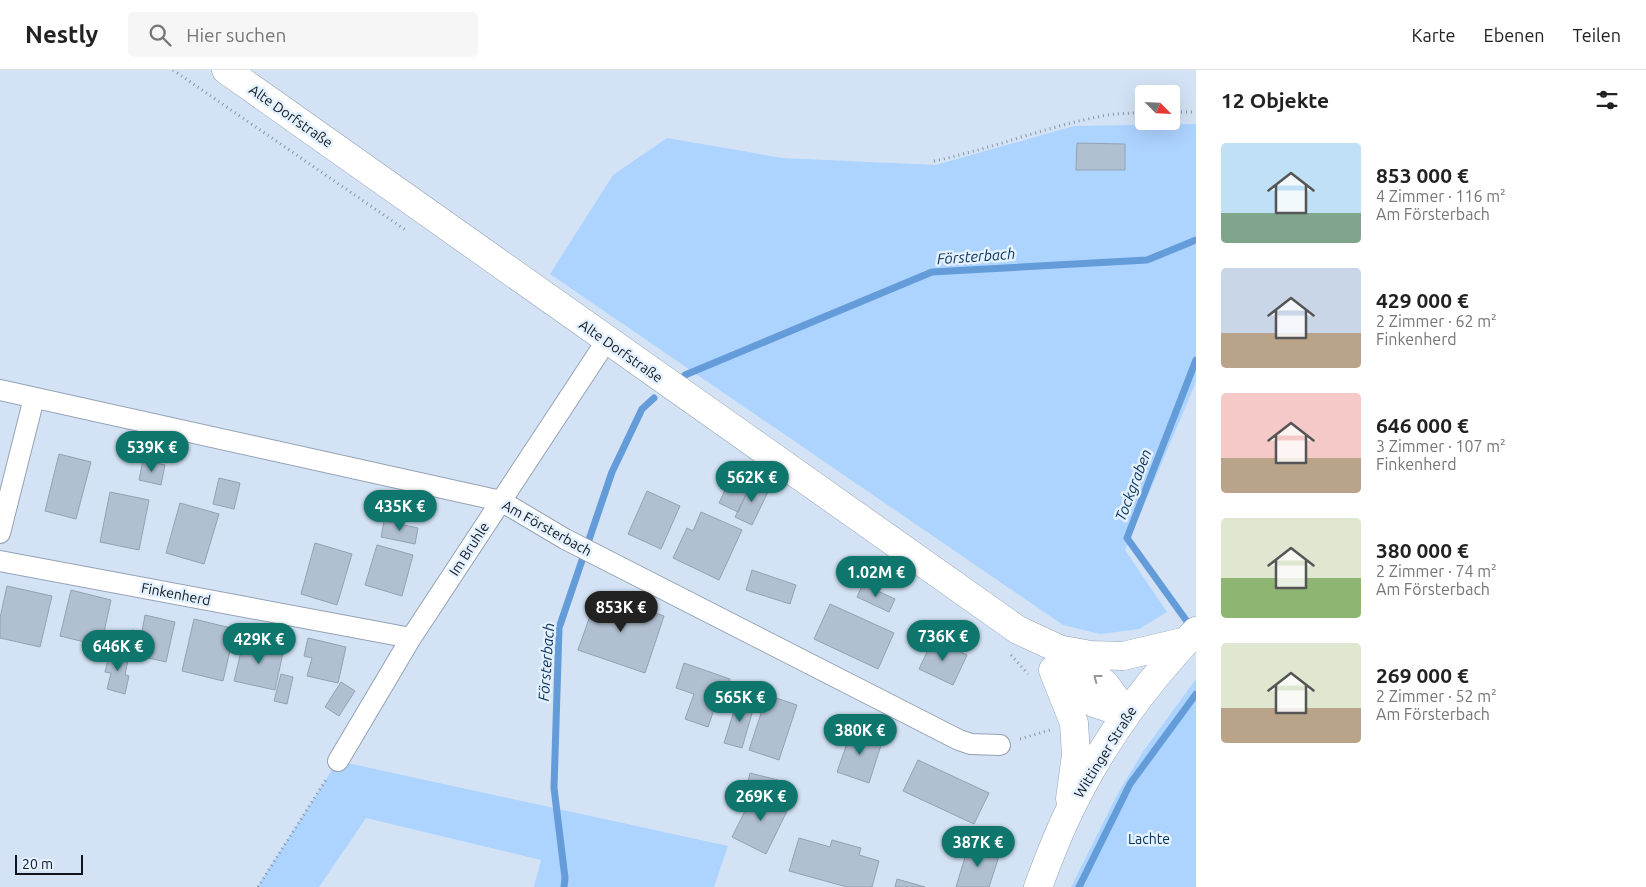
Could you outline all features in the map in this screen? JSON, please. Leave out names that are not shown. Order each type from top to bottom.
[{"type":"street","name":"Alte Dorfstraße","points":[[226,70],[1018,630],[1056,660],[1094,703],[1127,714]]},
{"type":"street","name":"Im Bruhle","points":[[338,761],[411,638],[607,340]]},
{"type":"street","name":"Am Försterbach","points":[[0,390],[500,501],[565,539],[959,740],[971,744],[1000,745]]},
{"type":"street","points":[[0,533],[34,398]]},
{"type":"street","name":"Finkenherd","points":[[0,561],[411,638]]},
{"type":"street","points":[[1068,815],[1076,755],[1074,723],[1056,660],[1091,655],[1124,656],[1191,636]]},
{"type":"street","name":"Wittinger Straße","points":[[1038,887],[1068,815],[1108,743],[1127,714],[1191,636]]},
{"type":"path","points":[[1180,112],[1196,112]]},
{"type":"path","points":[[934,161],[959,156],[1054,128],[1103,116],[1135,113]]},
{"type":"path","points":[[1000,745],[1055,728]]},
{"type":"path","points":[[258,887],[338,761]]},
{"type":"green space","points":[[1180,124],[1196,124],[1196,382],[1125,550],[1167,612],[1139,629],[1100,634],[1063,625],[550,274],[613,175],[667,138],[782,158],[936,165],[1074,126],[1135,125],[1135,130],[1180,130]]},
{"type":"green space","name":"Lachte","points":[[1196,679],[1196,887],[1071,887],[1116,797],[1142,753]]},
{"type":"green space","points":[[338,761],[728,846],[714,887],[534,887],[541,860],[366,818],[319,887],[257,887]]},
{"type":"building","points":[[1077,143],[1125,144],[1125,170],[1076,170]]},
{"type":"building","points":[[59,454],[91,462],[76,519],[45,511]]},
{"type":"building","points":[[143,460],[165,465],[161,485],[139,480]]},
{"type":"building","points":[[733,473],[752,482],[738,512],[719,503]]},
{"type":"building","points":[[219,478],[240,483],[234,509],[213,504]]},
{"type":"building","points":[[752,482],[769,490],[752,525],[735,517]]},
{"type":"building","points":[[647,491],[680,506],[661,549],[628,534]]},
{"type":"building","points":[[110,492],[149,500],[139,550],[100,542]]},
{"type":"building","points":[[180,503],[219,514],[204,564],[166,553]]},
{"type":"building","points":[[701,512],[742,530],[719,580],[673,558],[687,528],[693,531]]},
{"type":"building","points":[[384,521],[418,528],[415,544],[381,537]]},
{"type":"building","points":[[315,543],[352,554],[337,605],[301,594]]},
{"type":"building","points":[[377,545],[413,555],[402,596],[365,585]]},
{"type":"building","points":[[752,570],[796,585],[790,604],[746,590]]},
{"type":"building","points":[[863,584],[895,599],[889,612],[857,597]]},
{"type":"building","points":[[7,586],[52,596],[40,647],[0,638],[0,618]]},
{"type":"building","points":[[71,590],[111,600],[101,646],[60,636]]},
{"type":"building","points":[[598,593],[664,616],[645,673],[578,650]]},
{"type":"building","points":[[830,604],[894,633],[878,669],[814,639]]},
{"type":"building","points":[[145,615],[175,622],[166,662],[127,653],[132,630],[142,632]]},
{"type":"building","points":[[194,619],[235,629],[223,681],[182,671]]},
{"type":"building","points":[[308,638],[346,647],[338,683],[307,676],[312,658],[304,656]]},
{"type":"building","points":[[244,639],[284,648],[275,690],[234,681]]},
{"type":"building","points":[[933,639],[967,655],[953,685],[919,669]]},
{"type":"building","points":[[110,651],[129,655],[125,675],[129,676],[125,694],[107,689],[111,673],[105,672]]},
{"type":"building","points":[[684,663],[730,679],[721,706],[716,704],[708,727],[685,719],[694,694],[676,688]]},
{"type":"building","points":[[281,674],[293,677],[287,704],[274,701]]},
{"type":"building","points":[[341,682],[355,691],[339,716],[325,707]]},
{"type":"building","points":[[767,695],[797,705],[779,760],[749,750]]},
{"type":"building","points":[[738,698],[755,703],[742,748],[724,743]]},
{"type":"building","points":[[852,729],[883,739],[869,783],[837,772]]},
{"type":"building","points":[[918,760],[989,793],[974,824],[903,791]]},
{"type":"building","points":[[750,773],[790,783],[786,796],[747,786]]},
{"type":"building","points":[[755,791],[789,807],[766,854],[732,837]]},
{"type":"building","points":[[799,838],[830,847],[832,840],[861,848],[859,855],[879,861],[872,887],[847,887],[789,871]]},
{"type":"building","points":[[969,844],[1000,853],[989,887],[956,887]]},
{"type":"building","points":[[897,879],[925,887],[895,887]]},
{"type":"waterway","name":"Försterbach","points":[[685,375],[932,272],[1147,260],[1196,240]]},
{"type":"waterway","name":"Tockgraben","points":[[1191,627],[1127,538],[1196,360]]},
{"type":"waterway","name":"Försterbach","points":[[564,887],[565,878],[554,788],[559,628],[612,472],[642,409],[654,398]]},
{"type":"waterway","name":"Tockgraben","points":[[1079,887],[1130,784],[1196,694]]}]
